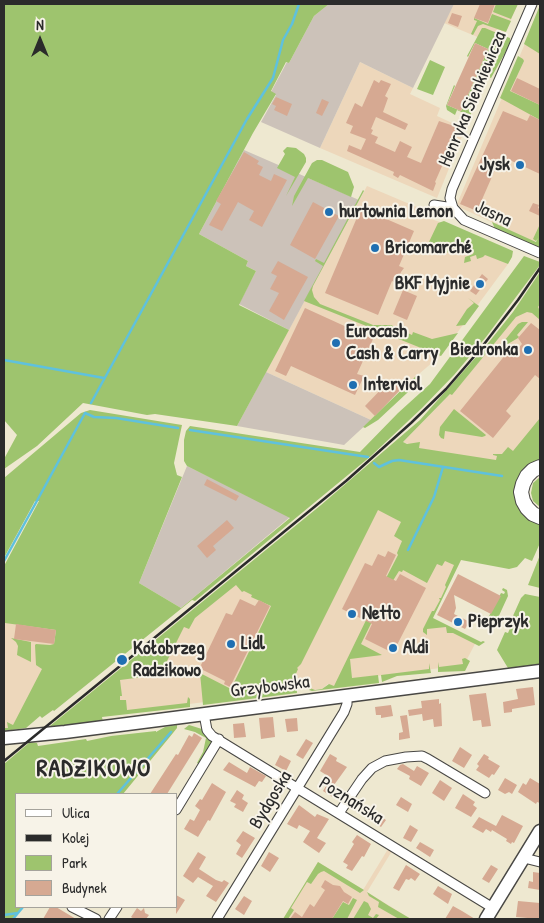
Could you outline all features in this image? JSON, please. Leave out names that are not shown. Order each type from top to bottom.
[{"type":"main road","points":[[540,467],[526,476],[521,492],[527,508],[533,514],[540,517]]},
{"type":"street","name":"Henryka Sienkiewicza","points":[[453,208],[450,198],[452,189],[532,4]]},
{"type":"street","name":"Jasna","points":[[434,205],[453,208],[459,216],[468,222],[540,253]]},
{"type":"street","name":"Grzybowska","points":[[4,738],[540,671]]},
{"type":"street","name":"Bydgoska","points":[[217,919],[344,712],[347,696]]},
{"type":"street","name":"Poznańska","points":[[204,714],[207,730],[219,739],[340,813],[488,916]]},
{"type":"street","points":[[178,807],[219,739]]},
{"type":"street","points":[[340,813],[367,773],[385,761],[401,757],[422,756],[485,793]]},
{"type":"street","points":[[488,916],[540,831]]},
{"type":"street","points":[[524,858],[540,862]]},
{"type":"street","points":[[74,908],[96,919]]},
{"type":"street","points":[[109,919],[116,908]]},
{"type":"shaded area","points":[[329,4],[454,4],[413,88],[360,62],[320,148],[261,122],[276,95],[271,92],[287,62],[289,63],[314,16]]},
{"type":"shaded area","points":[[454,4],[518,4],[499,46],[444,23]]},
{"type":"shaded area","points":[[540,8],[540,232],[535,242],[461,208],[457,204]]},
{"type":"shaded area","points":[[360,62],[413,88],[410,94],[440,108],[437,116],[465,129],[437,198],[320,148]]},
{"type":"shaded area","points":[[244,150],[359,200],[289,330],[239,304],[256,271],[246,266],[248,261],[199,234]]},
{"type":"shaded area","points":[[367,186],[419,208],[428,218],[440,222],[435,233],[508,264],[440,356],[399,391],[371,420],[266,372]]},
{"type":"shaded area","points":[[540,285],[540,421],[524,445],[497,461],[422,449],[403,442],[465,379]]},
{"type":"shaded area","points":[[266,372],[371,420],[344,445],[237,426]]},
{"type":"shaded area","points":[[187,466],[290,517],[181,608],[139,583]]},
{"type":"shaded area","points":[[377,507],[461,560],[431,618],[476,642],[464,665],[338,681],[335,687],[328,684],[322,689],[313,690],[292,675]]},
{"type":"shaded area","name":"Lidl","points":[[240,576],[289,578],[230,699],[99,715],[121,672]]},
{"type":"shaded area","points":[[4,618],[69,628],[13,729],[4,730]]},
{"type":"shaded area","points":[[388,849],[392,851],[367,892],[411,919],[283,919],[318,862],[363,890]]},
{"type":"green space","points":[[4,4],[329,4],[314,16],[289,63],[286,62],[271,91],[276,94],[199,234],[248,261],[246,266],[256,271],[239,305],[289,330],[237,426],[155,414],[147,415],[83,403],[37,446],[4,469],[4,459],[17,435],[4,420]]},
{"type":"green space","points":[[496,4],[518,4],[511,19],[493,12]]},
{"type":"green space","points":[[540,5],[540,54],[524,44]]},
{"type":"green space","points":[[492,14],[511,21],[506,32],[483,24],[478,26],[473,35],[471,34],[477,21],[474,18],[488,24]]},
{"type":"green space","points":[[482,28],[504,36],[470,116],[457,110],[455,115],[447,110],[446,106],[454,85],[447,105],[461,111],[488,49],[475,43],[467,56]]},
{"type":"green space","points":[[507,37],[510,38],[510,44],[491,78],[489,77]]},
{"type":"green space","points":[[518,56],[524,61],[510,91],[540,105],[540,120],[500,98]]},
{"type":"green space","points":[[430,60],[445,67],[433,95],[417,89]]},
{"type":"green space","points":[[287,147],[296,148],[304,154],[306,162],[286,196],[295,177],[277,168],[285,154],[283,151]]},
{"type":"green space","points":[[322,160],[348,172],[354,187],[351,197],[308,178],[292,206],[294,196],[312,163]]},
{"type":"green space","points":[[363,190],[313,286],[314,297],[320,304],[373,325],[391,325],[412,335],[413,332],[432,339],[458,333],[441,356],[304,301],[323,266],[315,261],[316,259],[324,263]]},
{"type":"green space","points":[[444,221],[513,251],[508,264],[485,255],[477,259],[476,255],[470,257],[471,261],[464,263],[465,257],[473,254],[474,251],[457,243],[452,254],[434,247],[432,250],[428,244],[438,223]]},
{"type":"green space","points":[[492,222],[536,242],[538,238],[536,241],[533,239],[540,224],[540,248],[495,229]]},
{"type":"green space","points":[[524,256],[540,262],[540,265],[486,337],[454,375],[371,456],[195,601],[192,600],[54,711],[42,718],[40,716],[26,728],[4,731],[4,728],[8,728],[7,722],[13,725],[42,669],[36,665],[35,645],[54,644],[56,630],[5,623],[4,628],[4,566],[39,501],[35,501],[4,558],[4,478],[81,413],[90,410],[182,425],[174,463],[177,475],[182,477],[139,583],[181,608],[290,518],[187,466],[184,461],[184,440],[186,431],[190,426],[360,452],[430,384]]},
{"type":"green space","points":[[540,272],[540,304],[538,307],[540,320],[532,313],[527,312],[516,317],[452,395],[450,394],[403,442],[407,444],[420,442],[419,448],[496,460],[497,456],[493,454],[502,454],[508,447],[513,451],[540,418],[540,461],[519,476],[540,523],[540,543],[532,561],[525,558],[517,567],[509,569],[461,560],[433,618],[481,642],[485,642],[479,646],[453,633],[447,633],[446,627],[427,629],[427,635],[423,632],[432,611],[434,611],[440,600],[439,598],[441,598],[454,565],[445,561],[442,566],[437,564],[427,583],[403,570],[402,572],[399,571],[361,644],[382,655],[350,659],[352,678],[378,675],[379,683],[312,691],[309,690],[310,688],[315,690],[322,689],[329,684],[334,686],[398,555],[397,553],[402,541],[394,536],[401,522],[378,510],[301,664],[297,668],[295,676],[299,681],[296,682],[297,693],[203,705],[200,673],[231,689],[271,606],[251,597],[252,595],[244,591],[242,592],[236,585],[195,618],[189,629],[184,627],[164,667],[168,671],[163,675],[162,669],[143,671],[143,677],[120,680],[122,696],[120,696],[120,700],[126,700],[127,710],[187,703],[188,697],[190,699],[190,707],[102,717],[103,722],[45,730],[321,505],[420,420],[485,347],[513,312]]},
{"type":"green space","points":[[468,298],[479,306],[465,325],[456,326],[467,309],[474,303]]},
{"type":"green space","points":[[528,322],[517,335],[519,337],[496,351],[518,324]]},
{"type":"green space","points":[[416,376],[421,380],[378,420],[365,428],[363,427]]},
{"type":"green space","points":[[454,409],[486,435],[482,437],[445,431],[444,439],[441,438],[439,435],[440,427]]},
{"type":"green space","points":[[540,477],[540,507],[533,501],[531,493],[533,483]]},
{"type":"green space","points":[[540,555],[540,588],[528,585]]},
{"type":"green space","points":[[503,588],[507,590],[508,596],[497,620],[490,622],[487,620],[501,593],[504,594],[505,592],[502,590]]},
{"type":"green space","points":[[525,594],[540,597],[540,664],[508,668],[497,650],[505,632],[508,633],[514,619],[512,618],[521,598]]},
{"type":"green space","points":[[11,638],[31,642],[31,662],[17,655],[18,646]]},
{"type":"green space","points":[[465,658],[470,661],[465,671],[438,672],[438,662],[439,667],[463,664],[462,659]]},
{"type":"green space","points":[[429,663],[431,673],[397,676],[382,682],[381,675],[429,669]]},
{"type":"green space","points":[[177,725],[177,728],[124,793],[15,793],[15,908],[21,908],[12,919],[4,919],[4,764],[30,742],[37,743],[38,746],[86,739],[87,741],[111,736],[156,732],[165,727]]},
{"type":"green space","points":[[189,725],[202,729],[211,741],[201,765],[197,763],[203,752],[206,738],[184,729]]},
{"type":"green space","points":[[318,862],[364,890],[360,893],[324,871],[321,872],[311,884],[307,882],[291,908],[294,910],[288,919],[283,919]]},
{"type":"green space","points":[[367,892],[411,919],[399,919],[378,907],[379,902],[369,896]]},
{"type":"green space","points":[[353,898],[357,900],[347,919],[332,919],[343,902],[349,905]]},
{"type":"green space","points":[[364,901],[368,903],[371,909],[368,915],[373,918],[376,914],[379,915],[376,919],[353,919]]},
{"type":"building","points":[[480,4],[495,4],[488,23],[474,18]]},
{"type":"building","points":[[452,13],[462,16],[458,27],[448,23]]},
{"type":"building","points":[[475,43],[488,49],[461,111],[447,105]]},
{"type":"building","points":[[517,78],[540,89],[540,105],[511,91]]},
{"type":"building","points":[[374,80],[379,83],[381,80],[391,84],[385,96],[388,98],[383,112],[408,124],[405,130],[376,117],[371,129],[373,130],[371,134],[378,137],[375,143],[395,152],[400,141],[412,147],[407,157],[421,163],[439,121],[454,126],[457,132],[435,182],[433,191],[400,175],[398,178],[393,175],[394,172],[347,151],[349,145],[361,150],[366,139],[350,133],[353,126],[346,123],[355,103],[362,107]]},
{"type":"building","points":[[276,97],[292,104],[287,116],[274,110],[276,106],[272,104]]},
{"type":"building","points":[[322,99],[329,102],[322,116],[316,113]]},
{"type":"building","points":[[503,111],[527,121],[530,115],[540,120],[540,174],[501,156],[477,211],[460,204]]},
{"type":"building","points":[[244,152],[259,161],[257,164],[263,167],[259,175],[271,181],[274,174],[287,180],[262,227],[249,220],[254,211],[238,202],[222,231],[209,225],[221,204],[216,201]]},
{"type":"building","points":[[313,202],[339,216],[315,259],[290,245]]},
{"type":"building","points":[[533,203],[539,205],[540,216],[529,211]]},
{"type":"building","name":"Bricomarché","points":[[361,208],[414,231],[399,266],[404,268],[397,283],[392,281],[378,315],[325,293]]},
{"type":"building","points":[[278,261],[308,277],[284,320],[269,311],[279,293],[270,289],[277,276],[271,273]]},
{"type":"building","name":"BKF Myjnie","points":[[482,274],[488,279],[476,295],[470,291]]},
{"type":"building","points":[[403,290],[417,296],[407,320],[393,314]]},
{"type":"building","points":[[305,308],[373,339],[357,374],[364,376],[355,395],[291,366],[286,376],[275,371]]},
{"type":"building","points":[[531,323],[540,330],[540,379],[535,375],[506,411],[511,416],[493,438],[460,411],[506,354],[511,356],[522,344],[518,338]]},
{"type":"building","points":[[398,380],[404,386],[375,416],[365,406],[389,381],[394,385]]},
{"type":"building","points":[[207,479],[239,496],[236,501],[204,485]]},
{"type":"building","points":[[227,520],[234,528],[213,546],[216,550],[207,558],[197,546]]},
{"type":"building","points":[[388,551],[396,555],[386,576],[396,581],[400,574],[426,588],[396,647],[394,646],[391,652],[365,639],[372,624],[342,609],[365,563],[372,566],[378,554],[385,557]]},
{"type":"building","points":[[458,574],[501,596],[491,614],[454,595],[456,608],[454,614],[468,621],[465,629],[437,615]]},
{"type":"building","name":"Lidl","points":[[240,599],[255,606],[259,600],[270,606],[230,687],[224,684],[225,681],[203,670],[201,665],[226,613],[232,615]]},
{"type":"building","points":[[16,624],[56,630],[54,644],[14,639]]},
{"type":"building","points":[[533,687],[535,705],[512,709],[512,712],[504,713],[503,702],[518,699],[516,689]]},
{"type":"building","points":[[486,693],[491,726],[482,727],[481,720],[473,721],[469,695]]},
{"type":"building","points":[[439,699],[439,704],[441,703],[442,726],[434,727],[433,719],[423,721],[422,714],[409,716],[408,710],[422,708],[421,701]]},
{"type":"building","points":[[391,705],[393,716],[381,718],[381,715],[376,715],[375,707]]},
{"type":"building","points":[[407,715],[410,738],[399,740],[399,733],[403,732],[400,716]]},
{"type":"building","points":[[273,717],[275,737],[261,739],[259,718]]},
{"type":"building","points":[[297,718],[298,731],[287,732],[285,719]]},
{"type":"building","points":[[244,723],[246,737],[234,738],[233,724]]},
{"type":"building","points":[[194,733],[202,738],[168,793],[151,793],[176,754],[178,755],[189,735],[192,737]]},
{"type":"building","points":[[306,739],[313,743],[303,759],[296,755]]},
{"type":"building","points":[[460,747],[472,755],[464,768],[452,761]]},
{"type":"building","points":[[330,754],[337,758],[336,761],[347,767],[334,785],[339,788],[334,798],[323,791],[331,778],[320,771]]},
{"type":"building","points":[[484,754],[489,757],[488,759],[500,766],[494,775],[492,774],[489,778],[476,770],[479,766],[477,764]]},
{"type":"building","points":[[280,755],[291,761],[286,771],[275,765]]},
{"type":"building","points":[[229,762],[247,773],[250,767],[266,776],[255,787],[223,770]]},
{"type":"building","points":[[403,764],[414,771],[417,766],[429,773],[421,786],[409,779],[410,776],[397,769]]},
{"type":"building","points":[[505,778],[517,785],[512,794],[509,792],[505,794],[498,790]]},
{"type":"building","points":[[530,778],[540,784],[540,803],[537,802],[536,804],[518,792],[523,783],[526,785]]},
{"type":"building","points":[[440,780],[452,788],[444,801],[432,793]]},
{"type":"building","points":[[212,783],[226,792],[210,821],[208,820],[198,837],[184,829],[190,819],[194,821],[200,810],[195,806],[200,799],[202,800]]},
{"type":"building","points":[[237,790],[244,795],[242,799],[248,803],[243,812],[234,807],[236,804],[230,801]]},
{"type":"building","points":[[270,793],[279,799],[270,813],[262,808]]},
{"type":"building","points":[[463,794],[475,802],[473,805],[477,808],[471,817],[455,808]]},
{"type":"building","points":[[401,797],[412,804],[408,812],[396,805]]},
{"type":"building","points":[[299,805],[315,817],[317,814],[329,819],[317,838],[326,843],[319,853],[303,842],[310,831],[299,825],[297,829],[287,824]]},
{"type":"building","points":[[372,811],[386,820],[381,827],[367,818]]},
{"type":"building","points":[[502,815],[523,826],[514,843],[512,842],[511,844],[506,841],[507,839],[492,830],[491,832],[486,829],[483,833],[472,827],[479,817],[496,826]]},
{"type":"building","points":[[410,825],[418,830],[411,842],[403,838]]},
{"type":"building","points":[[243,831],[255,838],[242,858],[236,854],[241,845],[236,841]]},
{"type":"building","points":[[357,835],[371,844],[364,857],[362,856],[352,871],[346,868],[348,865],[343,862]]},
{"type":"building","points":[[420,842],[434,850],[430,857],[416,848]]},
{"type":"building","points":[[198,852],[206,857],[199,869],[216,880],[222,882],[224,880],[229,883],[216,902],[206,896],[213,886],[198,877],[193,883],[183,876]]},
{"type":"building","points":[[269,852],[279,858],[270,872],[261,866]]},
{"type":"building","points":[[406,865],[420,874],[415,881],[411,878],[409,880],[406,879],[399,891],[393,888]]},
{"type":"building","points":[[491,865],[498,869],[489,883],[482,879]]},
{"type":"building","points":[[533,872],[540,873],[540,890],[528,888],[529,881],[533,882]]},
{"type":"building","points":[[325,880],[333,885],[340,886],[344,892],[352,897],[348,904],[343,901],[332,919],[290,919],[295,912],[302,917],[310,904],[314,907],[325,890],[321,887]]},
{"type":"building","points":[[438,886],[452,894],[448,904],[433,894]]},
{"type":"building","points":[[178,896],[185,900],[176,914],[176,908],[178,908]]},
{"type":"building","points":[[244,896],[252,901],[244,915],[235,909]]},
{"type":"building","points":[[518,901],[540,903],[539,919],[516,917]]},
{"type":"building","points":[[453,906],[462,911],[475,919],[445,919]]},
{"type":"building","points":[[49,908],[58,908],[76,919],[43,919]]},
{"type":"building","points":[[137,908],[141,911],[144,908],[145,913],[149,915],[146,919],[134,919],[131,917]]},
{"type":"waterway","points":[[91,403],[247,119],[273,78],[283,40],[292,24],[299,4]]},
{"type":"waterway","points":[[4,360],[104,378]]},
{"type":"waterway","points":[[4,561],[85,413],[94,417],[116,418],[178,428]]},
{"type":"waterway","points":[[190,430],[368,457]]},
{"type":"waterway","points":[[374,463],[379,467],[399,460],[502,476]]},
{"type":"waterway","points":[[408,550],[434,497],[443,467]]},
{"type":"waterway","points":[[118,793],[171,732]]},
{"type":"waterway","points":[[4,915],[18,913],[22,908]]},
{"type":"waterway","points":[[13,919],[18,913]]},
{"type":"railway","points":[[4,761],[346,481],[411,423],[446,389],[478,352],[540,268]]},
{"type":"place","name":"Jysk","points":[[520,165]]},
{"type":"place","name":"hurtownia Lemon","points":[[329,212]]},
{"type":"place","name":"Bricomarché","points":[[375,248]]},
{"type":"place","name":"BKF Myjnie","points":[[480,284]]},
{"type":"place","name":"Eurocash Cash & Carry","points":[[336,343]]},
{"type":"place","name":"Biedronka","points":[[528,350]]},
{"type":"place","name":"Interviol","points":[[353,385]]},
{"type":"place","name":"Netto","points":[[352,614]]},
{"type":"place","name":"Pieprzyk","points":[[458,622]]},
{"type":"place","name":"Lidl","points":[[231,644]]},
{"type":"place","name":"Aldi","points":[[393,648]]},
{"type":"place","name":"Kołobrzeg Radzikowo","points":[[122,660]]},
{"type":"district","name":"RADZIKOWO","points":[[94,770]]}]
